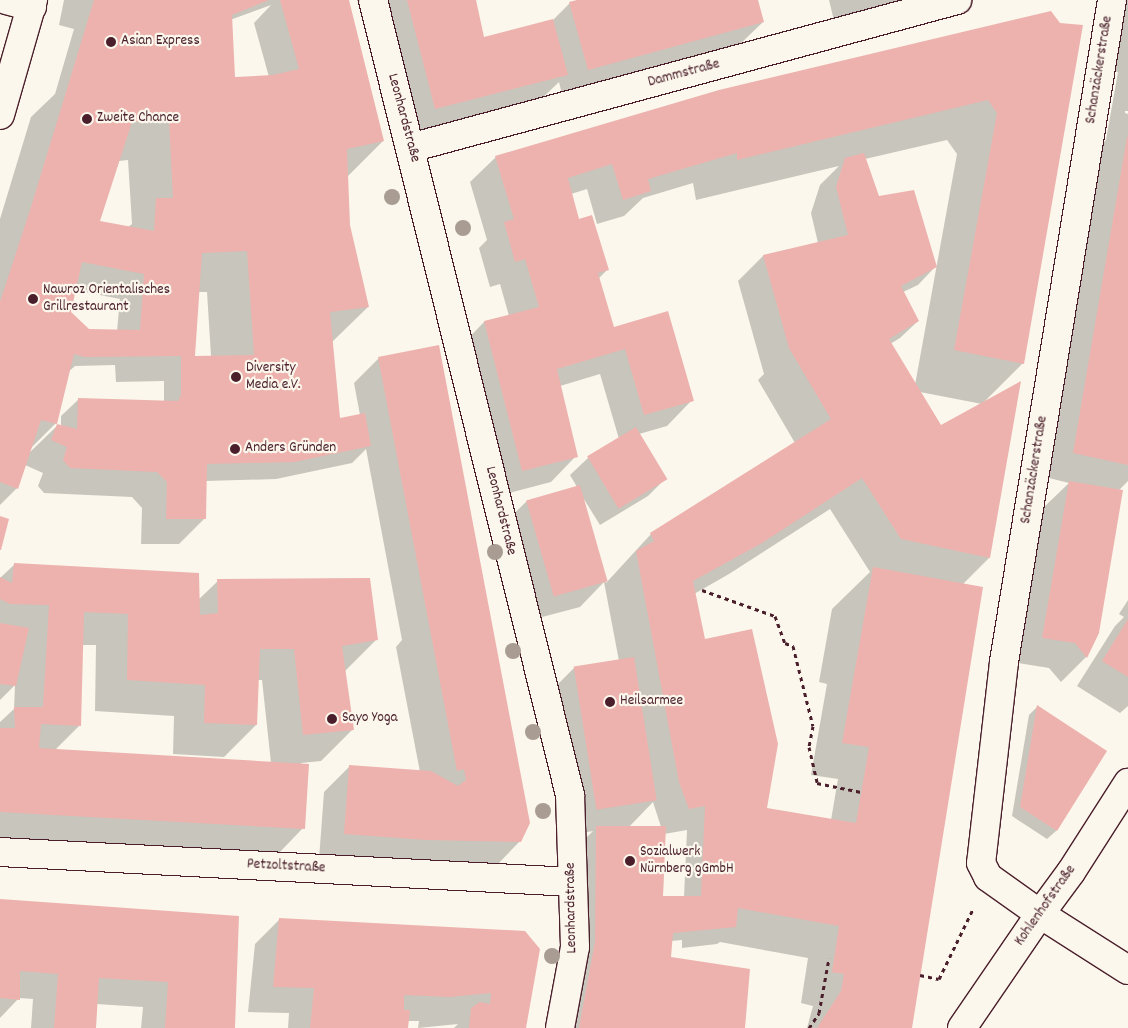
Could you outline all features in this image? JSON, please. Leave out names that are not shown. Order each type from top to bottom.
[{"type":"street","name":"Leonhardstraße","points":[[373,0],[570,795],[576,947],[560,1028]]},
{"type":"street","name":"Dammstraße","points":[[410,148],[957,0]]},
{"type":"street","name":"Schanzäckerstraße","points":[[988,877],[981,863],[1004,662],[1112,0]]},
{"type":"street","points":[[0,115],[24,2]]},
{"type":"street","name":"Kohlenhofstraße","points":[[962,1028],[1071,872],[1128,783]]},
{"type":"street","name":"Petzoltstraße","points":[[0,852],[572,882]]},
{"type":"street","points":[[988,877],[1040,914],[1128,970]]},
{"type":"path","points":[[702,590],[775,616],[785,644],[793,646],[809,708],[813,726],[809,748],[817,782],[861,792]]},
{"type":"path","points":[[920,975],[939,979],[988,877]]},
{"type":"path","points":[[808,1028],[818,1013],[829,958]]},
{"type":"building","points":[[94,0],[269,0],[232,15],[235,77],[273,75],[299,69],[280,0],[349,0],[384,141],[347,149],[350,225],[369,307],[330,312],[340,418],[365,413],[371,446],[294,462],[207,464],[206,519],[166,519],[167,482],[157,472],[70,468],[63,460],[67,447],[51,440],[57,424],[41,420],[18,489],[0,482],[0,302]],"holes":[[[169,120],[173,198],[156,198],[154,231],[100,221],[132,122]],[[247,251],[254,355],[195,356],[202,253]],[[82,262],[144,274],[140,330],[89,329],[71,312]],[[74,354],[85,357],[181,356],[181,395],[178,401],[78,398],[77,429],[57,424]]]},
{"type":"building","points":[[407,0],[476,0],[484,37],[553,19],[568,75],[435,109]]},
{"type":"building","points":[[577,0],[758,0],[764,22],[588,70],[569,2]]},
{"type":"building","points":[[1051,11],[1060,23],[1083,25],[1024,364],[954,350],[997,113],[988,100],[737,160],[737,153],[648,179],[651,191],[623,200],[612,164],[568,178],[579,219],[592,215],[609,270],[598,273],[614,327],[668,311],[694,401],[644,415],[625,349],[557,369],[578,457],[522,471],[484,321],[539,307],[525,259],[515,262],[504,222],[514,219],[495,156],[719,90]]},
{"type":"building","points":[[1128,137],[1128,465],[1073,453]]},
{"type":"building","points":[[864,153],[879,196],[914,190],[937,267],[901,286],[919,321],[889,339],[941,425],[1021,381],[990,558],[901,539],[862,478],[762,543],[693,581],[705,639],[752,629],[778,744],[767,808],[856,823],[869,747],[842,743],[873,567],[983,587],[912,1028],[817,1028],[841,991],[844,974],[832,972],[839,926],[738,908],[736,927],[673,933],[671,957],[750,969],[745,1028],[579,1028],[595,942],[596,826],[666,826],[663,896],[701,896],[705,806],[689,809],[679,782],[636,551],[654,541],[650,533],[831,419],[789,348],[763,255],[848,235],[836,187],[845,158]]},
{"type":"building","points":[[439,345],[530,823],[521,842],[427,840],[344,834],[349,765],[431,771],[458,786],[466,780],[464,769],[457,771],[378,357]]},
{"type":"building","points":[[636,427],[667,479],[619,509],[587,456]]},
{"type":"building","points":[[1069,481],[1123,490],[1099,633],[1087,658],[1075,643],[1042,638]]},
{"type":"building","points":[[580,485],[608,581],[554,597],[526,500]]},
{"type":"building","points":[[0,516],[9,519],[1,550],[0,550]]},
{"type":"building","points":[[14,563],[199,573],[200,615],[218,613],[217,579],[370,578],[378,640],[342,646],[354,730],[303,735],[294,649],[260,649],[257,725],[204,723],[205,685],[127,680],[128,614],[84,612],[81,726],[41,724],[39,748],[309,764],[305,829],[0,812],[0,728],[15,728],[14,707],[43,707],[49,605],[10,604],[0,599],[0,577],[12,583]]},
{"type":"building","points":[[1128,619],[1128,677],[1102,661]]},
{"type":"building","points":[[0,623],[29,628],[16,686],[0,684]]},
{"type":"building","name":"Heilsarmee","points":[[634,657],[657,800],[596,810],[574,667]]},
{"type":"building","points":[[1037,705],[1107,751],[1057,831],[1020,807]]},
{"type":"building","points":[[0,899],[239,916],[235,1028],[165,1028],[168,982],[99,978],[96,1028],[54,1028],[58,974],[20,971],[20,1000],[0,998]]},
{"type":"building","points":[[279,918],[525,931],[540,949],[526,1028],[469,1028],[471,1008],[480,1002],[490,1004],[491,993],[449,997],[404,995],[404,1010],[410,1010],[408,1028],[310,1028],[314,988],[273,987]]},
{"type":"place","name":"Asian Express","points":[[111,42]]},
{"type":"place","name":"Zweite Chance","points":[[87,119]]},
{"type":"place","name":"Nawroz Orientalisches Grillrestaurant","points":[[33,299]]},
{"type":"place","name":"Diversity Media e.V.","points":[[236,377]]},
{"type":"place","name":"Anders Gründen","points":[[235,449]]},
{"type":"place","name":"Heilsarmee","points":[[610,702]]},
{"type":"place","name":"Sayo Yoga","points":[[332,719]]},
{"type":"place","name":"Sozialwerk Nürnberg gGmbH","points":[[630,861]]}]
